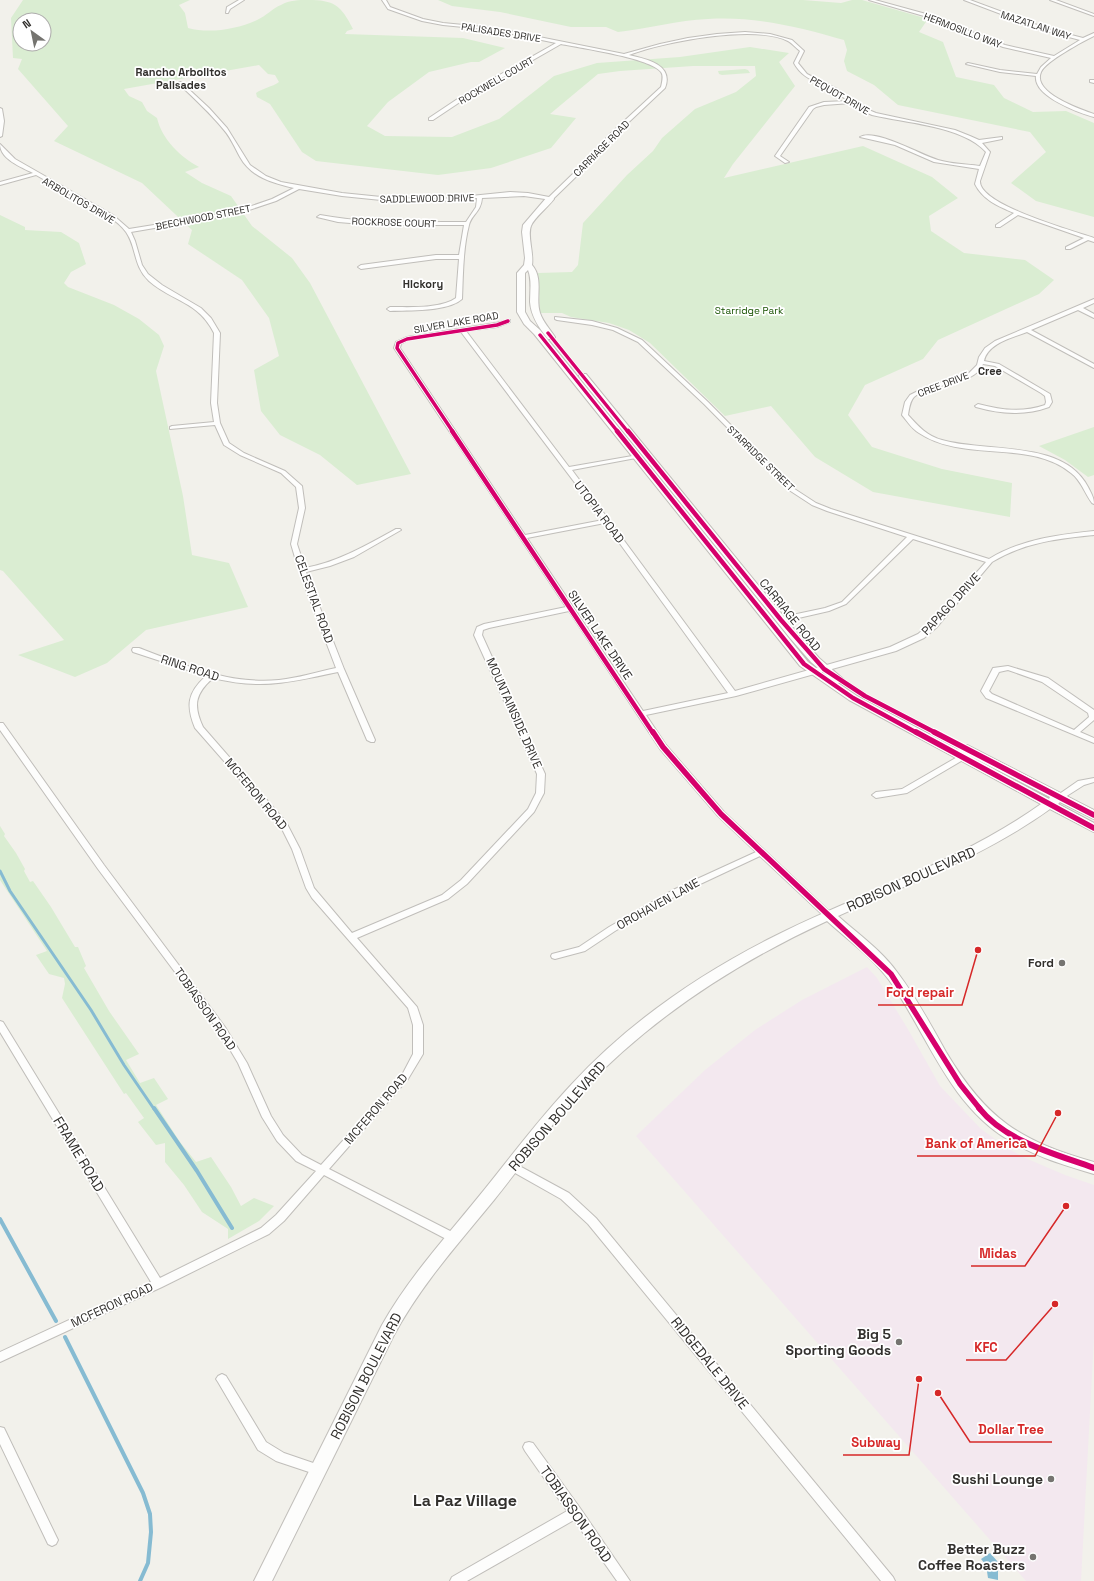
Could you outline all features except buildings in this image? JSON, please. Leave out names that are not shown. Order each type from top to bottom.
[{"type":"street","points":[[227,12],[228,8],[242,0]]},
{"type":"street","name":"PALISADES DRIVE","points":[[384,0],[389,8],[396,12],[422,20],[494,29],[624,56]]},
{"type":"street","name":"HERMOSILLO WAY","points":[[871,0],[925,15],[1004,46],[1055,58]]},
{"type":"street","name":"MAZATLAN WAY","points":[[966,0],[1047,30],[1084,40]]},
{"type":"street","points":[[1052,0],[1094,15]]},
{"type":"street","name":"PEQUOT DRIVE","points":[[624,56],[649,46],[724,33],[759,34],[793,42],[802,50],[796,63],[798,68],[805,75],[832,88],[851,102],[873,114],[930,125],[955,132],[978,142]]},
{"type":"street","points":[[1094,34],[1055,58],[1038,72],[1037,78],[1041,87],[1051,96],[1060,102],[1094,116]]},
{"type":"street","name":"ROCKWELL COURT","points":[[431,119],[461,99],[561,42]]},
{"type":"street","name":"CARRIAGE ROAD","points":[[624,56],[646,62],[662,70],[665,74],[666,80],[663,87],[611,136],[527,225],[526,232],[529,258],[528,265],[521,273],[520,304],[523,317],[544,334],[776,621],[804,664],[819,671],[853,698],[968,755],[1055,801],[1094,828]]},
{"type":"street","points":[[968,64],[1000,71],[1038,75]]},
{"type":"street","name":"SADDLEWOOD DRIVE","points":[[181,83],[227,132],[251,168],[265,177],[299,187],[333,194],[388,199],[442,200],[520,194],[550,199]]},
{"type":"street","points":[[787,162],[777,156],[811,108],[820,105],[851,102]]},
{"type":"street","points":[[0,109],[2,121],[0,136]]},
{"type":"street","points":[[862,137],[875,138],[897,144],[936,161],[983,168]]},
{"type":"street","points":[[978,142],[1000,138]]},
{"type":"street","points":[[978,142],[988,152],[978,184],[980,192],[1001,206],[1017,213],[1094,240]]},
{"type":"street","name":"ARBOLITOS DRIVE","points":[[0,145],[6,154],[13,160],[110,216],[128,231],[142,271],[157,284],[196,307],[205,315],[217,333],[214,403],[217,423]]},
{"type":"street","points":[[0,184],[35,174]]},
{"type":"street","name":"BEECHWOOD STREET","points":[[128,231],[235,212],[274,200],[299,187]]},
{"type":"street","points":[[390,309],[408,309],[456,303],[459,299],[461,257],[468,223],[480,207],[480,197]]},
{"type":"street","points":[[998,226],[1017,213]]},
{"type":"street","name":"ROCKROSE COURT","points":[[320,217],[334,220],[390,223],[468,223]]},
{"type":"street","points":[[1068,248],[1088,238]]},
{"type":"street","points":[[361,267],[436,257],[461,257]]},
{"type":"street","name":"CARRIAGE ROAD","points":[[528,265],[533,273],[535,312],[544,334]]},
{"type":"street","points":[[521,290],[534,290]]},
{"type":"street","name":"CREE DRIVE","points":[[1094,301],[997,342],[987,349],[980,362],[980,366],[969,376],[928,388],[912,396],[908,402],[905,415],[910,422],[926,435],[950,444],[973,449],[1031,452],[1049,458],[1066,466],[1078,475],[1094,502]]},
{"type":"street","points":[[1079,308],[1094,316]]},
{"type":"street","name":"STARRIDGE STREET","points":[[556,318],[615,328],[634,337],[706,403],[791,489],[814,504],[911,537],[990,561]]},
{"type":"street","name":"SILVER LAKE ROAD","points":[[407,340],[497,325],[508,321]]},
{"type":"street","points":[[1028,330],[1094,366]]},
{"type":"street","name":"UTOPIA ROAD","points":[[463,331],[607,521],[733,694]]},
{"type":"street","name":"SILVER LAKE DRIVE","points":[[407,340],[398,343],[397,348],[663,747],[721,814],[829,916]]},
{"type":"street","points":[[978,406],[995,411],[1023,413],[1034,412],[1047,406],[1049,402],[1048,396],[1043,392],[997,365],[980,362]]},
{"type":"street","points":[[172,428],[217,423]]},
{"type":"street","name":"CELESTIAL ROAD","points":[[217,423],[226,444],[242,454],[283,472],[299,486],[302,508],[294,544],[302,571],[340,669],[371,740]]},
{"type":"street","points":[[567,469],[641,455]]},
{"type":"street","points":[[523,537],[607,521]]},
{"type":"street","points":[[302,571],[333,564],[352,556],[398,530]]},
{"type":"street","name":"PAPAGO DRIVE","points":[[641,714],[733,694],[893,649],[921,636],[933,626],[990,561],[999,555],[1020,545],[1050,538],[1094,533]]},
{"type":"street","points":[[776,621],[827,610],[844,603],[911,537]]},
{"type":"street","name":"MOUNTAINSIDE DRIVE","points":[[351,937],[445,897],[464,882],[531,810],[540,793],[541,774],[478,635],[480,629],[487,626],[570,608]]},
{"type":"street","name":"RING ROAD","points":[[136,650],[211,676],[248,682],[278,682],[340,669]]},
{"type":"street","points":[[1075,734],[1093,717],[1091,712],[1042,678],[1008,668],[1001,668],[994,671],[986,689],[986,694],[1075,734],[1094,741]]},
{"type":"street","name":"MCFERON ROAD","points":[[0,1357],[158,1284],[265,1231],[280,1218],[405,1077],[418,1054],[418,1025],[412,1007],[310,888],[290,836],[283,824],[199,728],[194,717],[192,700],[200,685],[211,676]]},
{"type":"street","name":"TOBIASSON ROAD","points":[[0,724],[101,867],[222,1030],[242,1063],[267,1117],[280,1138],[299,1158],[454,1238]]},
{"type":"street","points":[[876,795],[904,792],[968,755]]},
{"type":"street","points":[[1055,801],[1081,783],[1094,780]]},
{"type":"street","name":"CARRIAGE ROAD","points":[[1055,801],[1094,815]]},
{"type":"street","name":"ROBISON BOULEVARD","points":[[263,1581],[388,1330],[408,1296],[512,1166],[588,1076],[616,1050],[658,1015],[706,980],[771,943],[974,851],[1030,819],[1055,801]]},
{"type":"street","name":"OROHAVEN LANE","points":[[555,956],[582,949],[612,929],[676,892],[762,852]]},
{"type":"street","points":[[829,916],[892,974],[960,1084],[983,1113],[1002,1129],[1030,1144],[1094,1168]]},
{"type":"street","name":"FRAME ROAD","points":[[0,1024],[158,1284]]},
{"type":"street","name":"RIDGEDALE DRIVE","points":[[512,1166],[565,1196],[592,1221],[889,1581]]},
{"type":"street","points":[[222,1379],[262,1446],[280,1458],[318,1470]]},
{"type":"street","points":[[0,1432],[52,1540]]},
{"type":"street","name":"TOBIASSON ROAD","points":[[529,1447],[624,1581]]},
{"type":"street","points":[[456,1581],[576,1512]]},
{"type":"shaded area","points":[[867,967],[877,978],[940,1086],[981,1129],[1023,1157],[1065,1175],[1094,1185],[1094,1337],[1081,1581],[1026,1581],[636,1136],[705,1070],[755,1030],[802,1000]]},
{"type":"green space","name":"Starridge Park","points":[[23,0],[190,0],[179,5],[185,13],[188,28],[205,31],[223,30],[241,26],[260,18],[275,8],[288,2],[297,0],[324,1],[336,6],[345,14],[353,29],[347,31],[345,34],[463,38],[505,48],[479,62],[471,62],[429,72],[388,102],[367,126],[385,136],[452,137],[499,119],[554,76],[597,63],[680,57],[750,47],[789,53],[779,62],[795,86],[733,164],[724,178],[863,146],[932,177],[958,198],[929,216],[931,231],[964,253],[1025,260],[1054,280],[1039,294],[938,340],[923,359],[865,385],[848,415],[872,447],[942,469],[1012,483],[1010,517],[873,492],[815,457],[771,406],[725,416],[650,343],[629,330],[609,323],[571,317],[562,313],[540,313],[538,273],[572,272],[578,265],[583,223],[627,175],[653,151],[662,138],[695,109],[736,92],[756,76],[755,66],[693,66],[598,74],[550,114],[576,118],[551,148],[491,168],[438,175],[316,161],[302,152],[270,104],[257,97],[256,93],[279,82],[275,75],[268,74],[259,65],[124,89],[129,96],[142,102],[147,111],[157,118],[163,134],[173,147],[199,167],[185,172],[202,183],[231,196],[252,226],[292,258],[310,283],[411,474],[357,485],[320,455],[280,435],[261,411],[254,370],[279,356],[269,318],[242,280],[188,244],[192,230],[142,183],[54,141],[68,126],[18,69],[22,59],[13,58],[13,52],[52,52],[52,12],[15,12]]},
{"type":"green space","points":[[438,0],[803,0],[841,3],[852,0],[862,0],[928,19],[919,32],[943,42],[956,77],[994,85],[1004,98],[1033,112],[1066,111],[1094,123],[1094,217],[1036,201],[1011,183],[1046,152],[1030,132],[898,105],[874,85],[847,71],[844,61],[847,50],[844,40],[794,27],[743,19],[708,19],[686,21],[618,32],[606,27],[571,27],[500,12],[452,6]]},
{"type":"green space","points":[[12,16],[12,38],[11,18]]},
{"type":"green space","points":[[745,69],[750,73],[722,75],[719,74],[718,71]]},
{"type":"green space","points":[[0,215],[25,227],[25,230],[61,232],[79,243],[86,264],[71,272],[64,283],[68,287],[114,305],[139,319],[159,335],[164,346],[156,371],[183,496],[192,555],[229,563],[248,607],[146,630],[107,663],[75,677],[18,655],[64,640],[3,571],[0,570]]},
{"type":"green space","points":[[1094,427],[1094,475],[1088,477],[1065,460],[1039,446]]},
{"type":"green space","points":[[0,826],[5,834],[4,836],[25,869],[24,871],[30,882],[33,881],[51,907],[75,947],[78,947],[86,966],[84,968],[109,1011],[139,1054],[126,1060],[140,1083],[154,1078],[168,1099],[156,1105],[180,1142],[196,1162],[211,1157],[231,1187],[241,1206],[254,1198],[274,1206],[259,1221],[228,1239],[228,1229],[202,1212],[184,1185],[165,1162],[165,1143],[156,1145],[138,1122],[144,1118],[126,1093],[124,1094],[62,998],[65,984],[64,978],[49,974],[36,955],[47,951],[0,880]]},
{"type":"water","points":[[990,1553],[998,1562],[998,1580],[988,1578],[986,1565],[981,1559]]},
{"type":"waterway","points":[[0,871],[10,891],[91,1010],[124,1065],[154,1109]]},
{"type":"waterway","points":[[154,1108],[197,1171],[232,1228]]},
{"type":"waterway","points":[[0,1219],[56,1321]]},
{"type":"waterway","points":[[65,1337],[143,1493],[150,1514],[151,1532],[148,1563],[140,1581]]},
{"type":"cycle path","points":[[508,321],[497,325],[407,339],[398,343],[397,348],[663,747],[721,814],[891,974],[960,1084],[983,1113],[1002,1129],[1030,1144],[1094,1168]]},
{"type":"cycle path","points":[[548,333],[781,620],[824,669],[865,696],[1094,815]]},
{"type":"cycle path","points":[[540,335],[804,664],[853,698],[1094,828]]},
{"type":"place","name":"Ford repair","points":[[978,950]]},
{"type":"place","name":"Ford","points":[[1062,963]]},
{"type":"place","name":"Bank of America","points":[[1058,1113]]},
{"type":"place","name":"Midas","points":[[1066,1206]]},
{"type":"place","name":"KFC","points":[[1055,1304]]},
{"type":"place","name":"Big 5 Sporting Goods","points":[[899,1342]]},
{"type":"place","name":"Subway","points":[[919,1379]]},
{"type":"place","name":"Dollar Tree","points":[[938,1393]]},
{"type":"place","name":"Sushi Lounge","points":[[1051,1479]]},
{"type":"place","name":"Better Buzz Coffee Roasters","points":[[1033,1557]]},
{"type":"district","name":"Rancho Arbolitos Palisades","points":[[181,78]]},
{"type":"district","name":"Hickory","points":[[423,284]]},
{"type":"district","name":"Cree","points":[[990,371]]},
{"type":"district","name":"La Paz Village","points":[[465,1500]]}]
